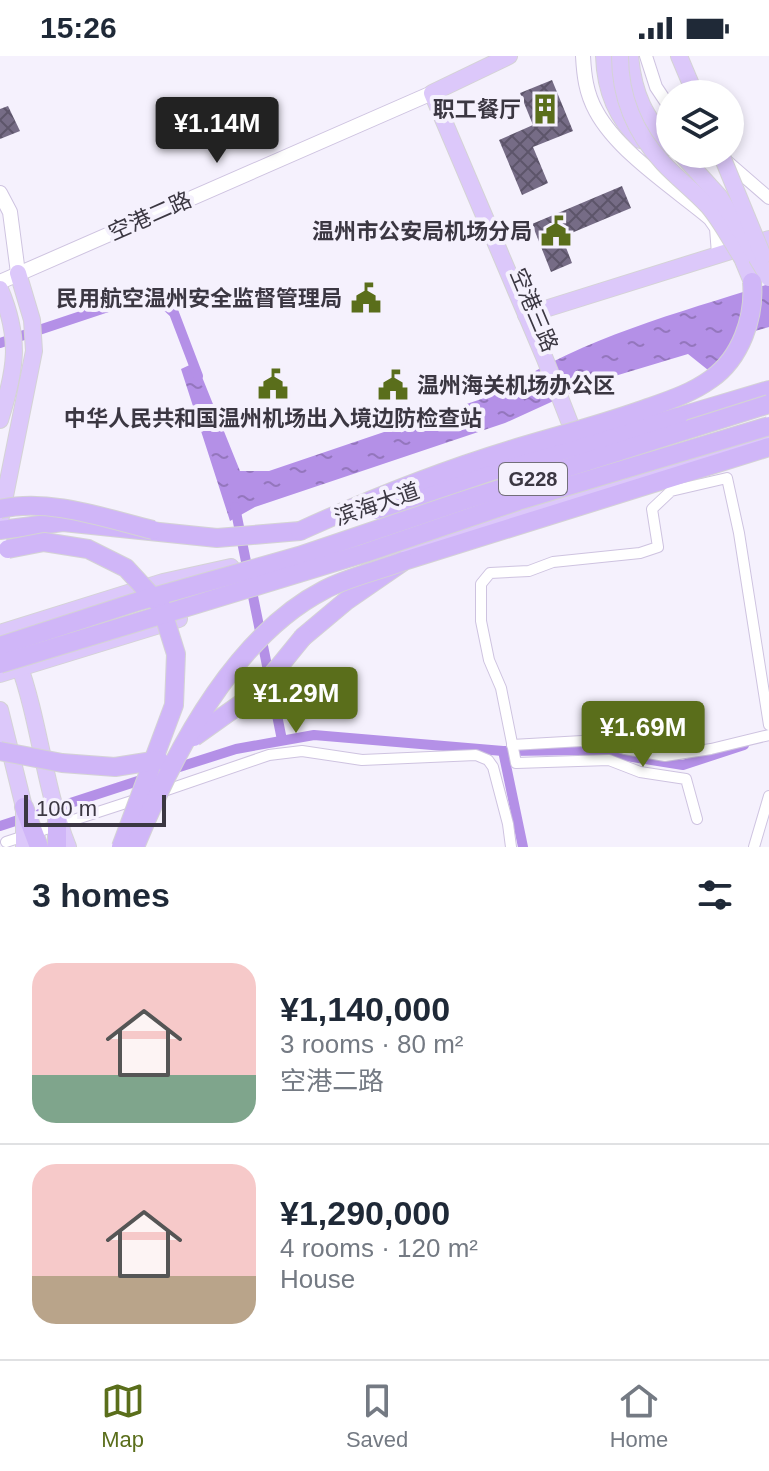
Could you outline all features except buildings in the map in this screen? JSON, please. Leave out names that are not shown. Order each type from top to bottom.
[{"type":"highway","points":[[300,531],[446,471],[594,427],[685,395],[714,377],[741,342],[750,322],[753,299],[763,279]]},
{"type":"highway","points":[[0,530],[63,522],[217,538],[300,531],[370,512],[506,467],[769,392]]},
{"type":"highway","name":"滨海大道","points":[[1,631],[139,601],[299,556],[769,404]]},
{"type":"highway","name":"滨海大道","points":[[0,664],[365,553],[518,501],[769,426]]},
{"type":"highway","points":[[135,847],[154,800],[232,669],[269,627],[324,590],[404,561],[769,447]]},
{"type":"highway","points":[[0,509],[22,504],[78,511],[153,530]]},
{"type":"highway","points":[[0,553],[44,542],[88,549],[126,568],[161,606],[176,654],[174,705],[121,847]]},
{"type":"highway","points":[[0,751],[62,763],[115,767],[162,760],[259,691],[303,637],[346,601],[404,561]]},
{"type":"highway","points":[[56,812],[57,847]]},
{"type":"highway","points":[[25,815],[39,847]]},
{"type":"main road","points":[[436,90],[509,56]]},
{"type":"main road","points":[[583,56],[588,94],[606,126],[651,170],[710,218],[717,228],[719,254]]},
{"type":"main road","points":[[604,56],[609,96],[636,137],[714,199],[733,226],[742,253]]},
{"type":"main road","points":[[620,56],[629,112],[640,134],[662,162],[708,206],[763,279]]},
{"type":"main road","points":[[630,56],[633,83],[646,114],[656,127]]},
{"type":"main road","points":[[679,56],[689,80]]},
{"type":"main road","name":"空港二路","points":[[0,282],[436,90]]},
{"type":"main road","name":"空港三路","points":[[436,90],[550,358],[601,489]]},
{"type":"main road","points":[[689,168],[721,208],[742,253]]},
{"type":"main road","points":[[692,168],[719,196],[763,279]]},
{"type":"main road","points":[[725,168],[763,279]]},
{"type":"main road","points":[[0,193],[10,212],[18,273],[32,320],[34,351],[0,521]]},
{"type":"main road","points":[[530,314],[719,254],[742,253],[769,239]]},
{"type":"main road","points":[[0,289],[10,311],[16,340],[10,390],[0,420]]},
{"type":"main road","points":[[68,847],[56,812],[20,669],[1,631],[163,582],[258,561],[769,392]]},
{"type":"main road","points":[[0,674],[769,438]]},
{"type":"main road","points":[[0,710],[25,815],[24,847]]},
{"type":"street","points":[[646,56],[656,87]]},
{"type":"street","points":[[736,168],[769,198]]},
{"type":"street","points":[[697,819],[686,779],[640,772],[609,760],[516,763],[501,688],[489,660],[481,621],[481,584],[490,573],[529,571],[553,562],[640,553],[658,547],[652,509],[671,491],[727,478],[739,533],[769,725]]},
{"type":"street","points":[[513,749],[600,740],[625,749],[665,756],[769,735]]},
{"type":"street","points":[[6,842],[225,768],[269,755],[302,751],[362,760],[476,755],[488,760],[501,796],[511,847]]},
{"type":"street","points":[[754,847],[769,796]]},
{"type":"water","points":[[769,284],[769,327],[734,337],[722,358],[708,370],[688,354],[595,382],[505,423],[255,507],[230,521],[181,369],[196,362],[240,471],[269,471],[502,392],[532,373],[597,342]]},
{"type":"waterway","points":[[0,343],[117,304],[155,295],[174,313],[198,376]]},
{"type":"waterway","points":[[235,507],[282,740]]},
{"type":"waterway","points":[[170,770],[236,749],[314,735],[503,751],[588,750],[683,765],[744,745]]},
{"type":"waterway","points":[[503,751],[523,847]]},
{"type":"waterway","points":[[0,826],[147,778]]},
{"type":"place","name":"职工餐厅","points":[[545,109]]},
{"type":"place","name":"温州市公安局机场分局","points":[[556,231]]},
{"type":"place","name":"民用航空温州安全监督管理局","points":[[366,298]]},
{"type":"place","name":"中华人民共和国温州机场出入境边防检查站","points":[[273,384]]},
{"type":"place","name":"温州海关机场办公区","points":[[393,385]]}]
